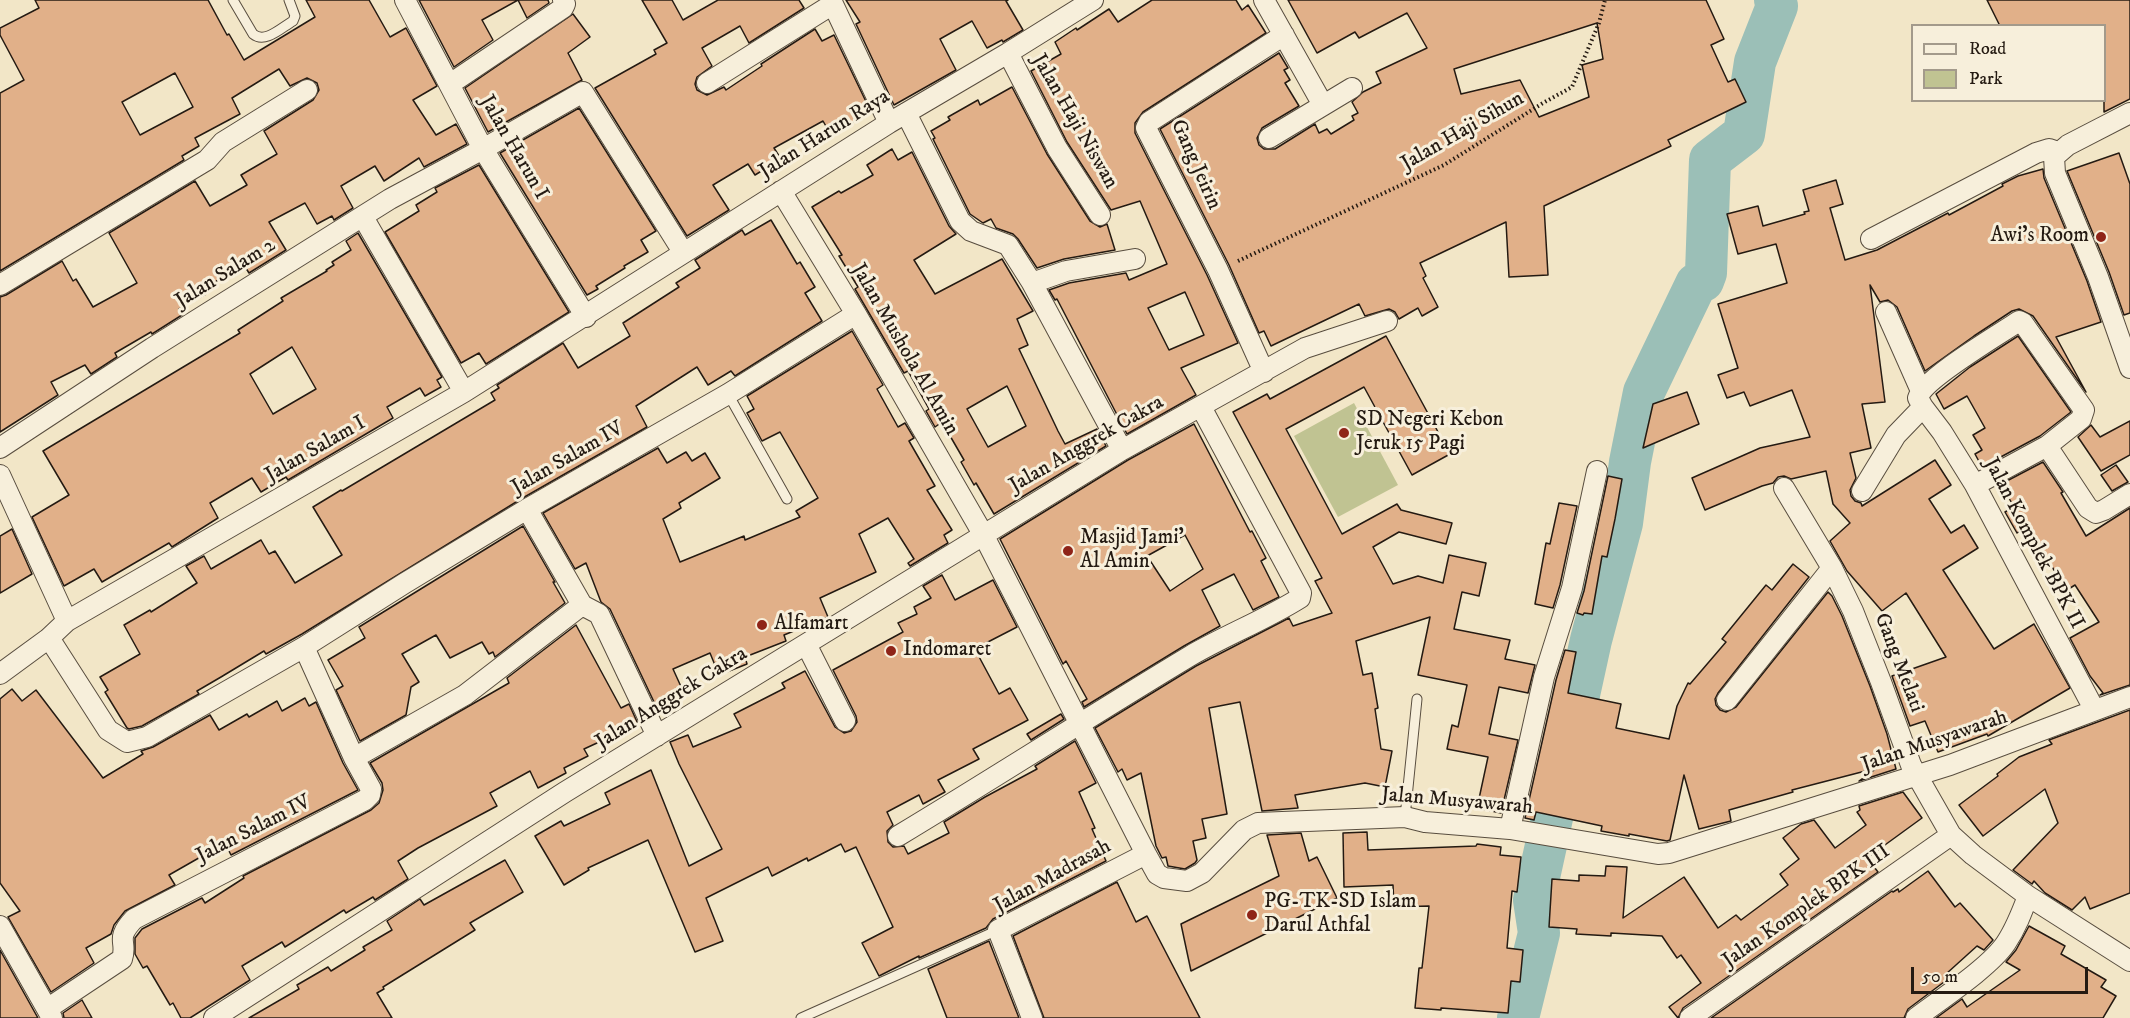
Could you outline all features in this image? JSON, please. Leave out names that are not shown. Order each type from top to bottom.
[{"type":"street","name":"Jalan Harun I","points":[[405,0],[483,149],[586,316]]},
{"type":"street","points":[[450,84],[563,8],[565,4],[563,0]]},
{"type":"street","name":"Jalan Harun Raya","points":[[586,316],[683,252],[889,123],[1008,54],[1093,0]]},
{"type":"street","points":[[1264,0],[1323,105]]},
{"type":"street","points":[[707,83],[832,2],[889,123]]},
{"type":"street","name":"Gang Jeirin","points":[[1264,372],[1218,270],[1146,128],[1149,122],[1284,35]]},
{"type":"street","name":"Jalan Haji Niswan","points":[[1008,54],[1057,148],[1100,215]]},
{"type":"street","points":[[1269,138],[1352,88]]},
{"type":"street","points":[[0,285],[207,160],[223,142],[307,90]]},
{"type":"street","name":"Jalan Salam 2","points":[[0,448],[152,348],[390,199],[583,92],[683,252]]},
{"type":"street","points":[[906,113],[960,221],[971,231],[1008,245],[1032,283],[1122,450]]},
{"type":"street","points":[[2130,113],[2068,145],[2054,157],[2055,173],[2098,277],[2130,368]]},
{"type":"street","points":[[1871,239],[2036,153],[2049,149],[2058,152]]},
{"type":"street","name":"Jalan Mushola Al Amin","points":[[781,191],[856,314],[984,534]]},
{"type":"street","points":[[363,217],[464,392]]},
{"type":"street","points":[[1032,283],[1066,271],[1135,259]]},
{"type":"street","name":"Jalan Komplek BPK II","points":[[1886,312],[1922,399],[1975,485],[2094,709]]},
{"type":"street","name":"Jalan Salam IV","points":[[49,638],[108,730],[127,742],[147,737],[304,647],[527,509],[728,394],[856,314]]},
{"type":"street","name":"Jalan Salam I","points":[[0,674],[49,638],[67,621],[464,392],[586,316]]},
{"type":"street","name":"Jalan Anggrek Cakra","points":[[214,1018],[566,792],[1122,450],[1305,348],[1387,321]]},
{"type":"street","points":[[1862,491],[1896,435],[1922,399],[1960,359],[2019,321],[2023,322],[2084,410],[2081,419],[2047,446],[1975,485]]},
{"type":"street","points":[[897,836],[1010,769],[1052,739],[1193,654],[1300,598],[1301,593],[1201,407]]},
{"type":"street","points":[[2047,446],[2092,511],[2096,513],[2104,510],[2130,494]]},
{"type":"street","points":[[1511,829],[1544,677],[1572,588],[1597,471]]},
{"type":"street","points":[[0,475],[67,621]]},
{"type":"street","name":"Gang Melati","points":[[1784,488],[1832,568],[1853,610],[1911,765],[1951,835],[1973,855],[2028,896],[2130,961]]},
{"type":"street","points":[[527,509],[582,605],[599,614],[657,736]]},
{"type":"street","name":"Jalan Musyawarah","points":[[984,534],[1146,854],[1157,874],[1164,878],[1187,881],[1202,873],[1244,830],[1258,823],[1405,817],[1425,822],[1511,829],[1658,854],[1669,853],[1950,765],[2130,697]]},
{"type":"street","points":[[1726,700],[1832,568]]},
{"type":"street","points":[[354,758],[465,695],[582,605]]},
{"type":"street","points":[[806,644],[844,721]]},
{"type":"street","name":"Jalan Salam IV","points":[[50,1014],[122,959],[124,955],[121,939],[126,927],[134,919],[365,800],[370,795],[372,789],[354,758],[304,647]]},
{"type":"street","name":"Jalan Komplek BPK III","points":[[1690,1018],[1951,835]]},
{"type":"street","name":"Jalan Madrasah","points":[[1032,1018],[998,930],[1146,854]]},
{"type":"street","points":[[1917,1018],[1986,963],[2006,944],[2020,918],[2028,896]]},
{"type":"street","points":[[0,926],[50,1014]]},
{"type":"lane","points":[[233,0],[253,34],[257,38],[264,39],[293,21],[295,16],[289,0]]},
{"type":"lane","points":[[728,394],[787,499]]},
{"type":"lane","points":[[1405,817],[1417,699]]},
{"type":"lane","points":[[801,1018],[998,930]]},
{"type":"path","name":"Jalan Haji Sihun","points":[[1218,270],[1444,165],[1572,87],[1604,10],[1605,0]]},
{"type":"green space","points":[[1354,403],[1398,485],[1338,517],[1294,436]]},
{"type":"building","points":[[35,0],[208,0],[244,60],[315,17],[306,0],[369,0],[390,37],[406,28],[437,86],[413,100],[436,135],[456,124],[467,144],[424,167],[419,158],[384,181],[375,166],[341,186],[353,208],[334,220],[332,216],[317,224],[305,203],[269,222],[286,250],[249,273],[244,265],[203,289],[206,294],[179,309],[182,315],[115,353],[117,357],[91,374],[85,365],[51,382],[58,395],[0,432],[0,297],[62,261],[73,281],[76,279],[93,307],[137,283],[109,233],[195,181],[210,206],[247,185],[241,175],[277,154],[264,131],[313,100],[319,90],[317,83],[307,78],[290,86],[279,69],[232,98],[240,114],[195,138],[199,146],[182,156],[184,160],[0,271],[0,93],[24,80],[0,35],[0,28],[39,8]],"holes":[[[175,73],[193,107],[140,135],[122,102]]]},
{"type":"building","points":[[419,0],[518,0],[482,20],[493,40],[454,67]]},
{"type":"building","points":[[518,0],[548,0],[549,3],[527,18]]},
{"type":"building","points":[[642,0],[672,0],[683,20],[718,0],[799,0],[804,8],[749,43],[740,26],[702,48],[712,66],[697,77],[695,84],[697,90],[707,95],[724,87],[726,90],[815,29],[822,41],[834,35],[871,112],[831,135],[823,121],[774,148],[781,159],[755,175],[748,164],[713,185],[729,210],[687,236],[595,88],[656,54],[654,50],[667,43]]},
{"type":"building","points":[[846,0],[1008,0],[1006,1],[1023,30],[987,48],[972,21],[940,39],[956,70],[894,105],[856,24],[860,22]]},
{"type":"building","points":[[1152,0],[1236,0],[1242,10],[1248,5],[1266,33],[1143,112],[1135,123],[1135,133],[1207,275],[1238,343],[1181,368],[1196,395],[1127,434],[1057,299],[1055,300],[1049,290],[1069,283],[1126,273],[1129,280],[1167,264],[1140,201],[1111,210],[1067,142],[1031,71],[1061,54],[1055,42],[1109,9],[1118,22]],"holes":[[[1185,292],[1204,335],[1169,350],[1148,308]]]},
{"type":"building","points":[[1288,0],[1706,0],[1724,39],[1711,45],[1728,82],[1735,79],[1746,102],[1668,140],[1671,146],[1544,206],[1548,275],[1509,277],[1506,222],[1420,263],[1426,276],[1423,278],[1438,307],[1422,316],[1418,308],[1399,319],[1395,312],[1389,309],[1365,316],[1359,304],[1271,346],[1264,331],[1259,333],[1229,265],[1160,129],[1279,53],[1288,68],[1284,70],[1290,80],[1285,83],[1299,106],[1262,128],[1257,138],[1259,145],[1264,149],[1275,149],[1315,124],[1319,133],[1327,129],[1331,134],[1354,120],[1352,116],[1358,113],[1352,102],[1363,92],[1381,83],[1376,72],[1427,48],[1407,13],[1359,38],[1355,32],[1317,53]],"holes":[[[1597,23],[1603,59],[1582,65],[1589,97],[1539,117],[1520,80],[1461,94],[1454,69]]]},
{"type":"building","points":[[1987,0],[2130,0],[2130,99],[2104,112],[2106,24],[1999,24]]},
{"type":"building","points":[[573,14],[590,37],[568,53],[582,80],[488,132],[465,88]]},
{"type":"building","points":[[1012,87],[1047,154],[1090,221],[1100,227],[1107,224],[1115,250],[1064,259],[1037,268],[1013,234],[996,228],[991,219],[983,223],[970,214],[931,131],[950,120],[948,117],[978,100],[980,105]]},
{"type":"building","points":[[579,108],[656,231],[641,240],[648,252],[624,266],[625,268],[596,286],[598,289],[587,295],[500,153]]},
{"type":"building","points":[[892,149],[898,160],[912,152],[949,226],[956,234],[914,260],[935,294],[1002,259],[1033,311],[1017,319],[1028,345],[1019,349],[1065,444],[1097,429],[1106,446],[994,514],[961,462],[964,460],[942,422],[935,427],[926,411],[929,409],[908,371],[904,373],[855,289],[858,287],[839,256],[842,255],[812,207],[873,175],[867,165]],"holes":[[[1007,386],[1026,426],[988,447],[967,409]]]},
{"type":"building","points":[[2119,153],[2130,184],[2130,313],[2124,315],[2109,272],[2067,171]]},
{"type":"building","points":[[479,165],[569,312],[486,364],[479,353],[461,363],[385,232],[419,211],[416,205],[437,192],[435,188]]},
{"type":"building","points":[[2043,169],[2044,178],[2087,281],[2101,322],[2056,337],[2086,392],[2033,316],[2019,309],[2012,311],[1974,336],[1925,371],[1897,307],[1888,300],[1880,302],[1870,285],[1885,402],[1862,404],[1871,448],[1850,453],[1856,478],[1850,490],[1851,496],[1862,506],[1935,460],[1951,485],[1929,499],[1951,533],[1964,525],[1978,548],[1943,570],[1994,649],[2034,624],[2070,688],[1988,736],[1987,734],[1938,752],[1925,721],[1910,726],[1892,676],[1946,657],[1906,593],[1882,611],[1847,571],[1830,541],[1850,523],[1833,504],[1826,471],[1791,479],[1784,476],[1778,477],[1773,483],[1705,510],[1692,478],[1760,448],[1810,437],[1792,390],[1750,406],[1744,392],[1727,398],[1718,375],[1738,368],[1718,304],[1787,283],[1776,244],[1738,254],[1727,214],[1758,206],[1763,226],[1805,214],[1804,212],[1809,211],[1803,190],[1836,180],[1843,204],[1830,208],[1845,260],[1877,250],[1948,213],[1949,215],[2018,176]]},
{"type":"building","points":[[771,220],[797,264],[800,262],[815,287],[805,293],[822,321],[735,376],[731,371],[708,385],[697,367],[636,406],[647,427],[521,499],[302,634],[266,654],[264,651],[197,691],[199,694],[142,726],[127,728],[105,692],[108,690],[100,677],[140,654],[124,625],[150,610],[151,612],[197,583],[186,566],[204,556],[211,569],[261,540],[269,554],[275,551],[295,583],[342,555],[313,507],[495,400],[491,393],[499,388],[497,385],[563,343],[578,368],[630,336],[623,323],[679,287],[676,283],[700,268],[695,260],[742,230],[745,235]]},
{"type":"building","points":[[358,233],[442,377],[437,380],[441,387],[425,396],[420,388],[387,407],[393,418],[288,480],[286,477],[261,492],[252,478],[210,503],[218,518],[172,547],[169,543],[102,582],[94,569],[64,586],[32,517],[69,495],[43,451],[240,333],[238,330],[283,301],[281,298],[334,265],[332,262],[351,250],[346,241]],"holes":[[[292,347],[316,389],[273,414],[250,374]]]},
{"type":"building","points":[[852,331],[883,385],[877,389],[898,427],[905,423],[914,438],[909,441],[935,486],[927,490],[952,530],[944,535],[948,543],[910,566],[908,563],[914,559],[888,518],[859,534],[876,572],[820,598],[828,617],[784,635],[786,641],[745,657],[747,664],[719,675],[710,653],[673,669],[683,691],[655,704],[610,609],[601,602],[586,563],[575,569],[543,513],[658,448],[667,463],[686,452],[692,461],[705,453],[720,478],[679,503],[681,508],[663,519],[680,562],[744,536],[745,540],[800,517],[796,511],[818,498],[780,432],[762,441],[747,413],[754,409],[747,396]]},
{"type":"building","points":[[1386,336],[1450,454],[1412,475],[1364,387],[1286,429],[1342,534],[1397,504],[1401,510],[1452,523],[1446,544],[1399,532],[1373,547],[1393,584],[1418,576],[1443,583],[1449,555],[1486,563],[1479,596],[1462,592],[1454,629],[1510,640],[1505,659],[1535,665],[1528,693],[1499,687],[1489,734],[1518,740],[1501,813],[1477,808],[1488,757],[1447,749],[1452,725],[1458,727],[1467,685],[1418,675],[1430,617],[1356,641],[1363,675],[1372,673],[1378,708],[1375,709],[1381,749],[1392,751],[1385,787],[1365,783],[1295,795],[1298,808],[1262,811],[1240,702],[1209,708],[1227,814],[1202,819],[1206,838],[1193,841],[1197,860],[1195,863],[1185,869],[1168,866],[1166,857],[1162,858],[1156,846],[1141,773],[1127,780],[1122,769],[1118,772],[1095,728],[1196,666],[1289,618],[1293,626],[1332,613],[1315,581],[1322,578],[1233,412],[1267,394],[1270,399]]},
{"type":"building","points":[[2018,336],[2071,412],[2040,436],[1982,467],[1975,454],[1982,450],[1973,435],[1985,428],[1967,396],[1944,409],[1936,394],[1970,367]]},
{"type":"building","points":[[1687,392],[1699,424],[1643,448],[1653,404]]},
{"type":"building","points":[[2130,421],[2130,455],[2101,471],[2078,437],[2091,425],[2100,437]]},
{"type":"building","points":[[1194,424],[1266,558],[1261,561],[1279,597],[1253,610],[1234,574],[1202,590],[1220,626],[1084,707],[1082,702],[1087,699],[1066,661],[1063,664],[1000,539],[1128,460]],"holes":[[[1185,535],[1203,569],[1170,591],[1147,556]]]},
{"type":"building","points":[[2043,462],[2063,492],[2061,493],[2086,536],[2130,508],[2130,685],[2100,695],[2103,693],[2090,676],[2070,638],[2099,622],[2075,585],[2067,590],[2045,556],[2038,560],[2021,530],[2017,533],[2005,512],[2014,507],[2001,484]]},
{"type":"building","points":[[2116,465],[2128,482],[2112,491],[2101,475]]},
{"type":"building","points":[[1608,476],[1622,479],[1615,519],[1607,557],[1602,556],[1592,614],[1584,613],[1583,615],[1577,613],[1584,591]]},
{"type":"building","points":[[1559,503],[1577,506],[1553,608],[1535,604],[1546,543],[1550,544]]},
{"type":"building","points":[[523,526],[565,603],[495,657],[493,652],[489,654],[482,642],[450,658],[436,635],[402,654],[419,682],[411,687],[406,715],[360,741],[336,690],[343,686],[328,660],[365,638],[359,627]]},
{"type":"building","points":[[12,529],[32,574],[0,593],[0,536]]},
{"type":"building","points":[[1793,564],[1809,577],[1718,693],[1715,699],[1716,705],[1720,710],[1726,712],[1736,707],[1828,592],[1842,616],[1870,686],[1887,734],[1896,769],[1859,781],[1877,768],[1792,790],[1793,792],[1729,810],[1731,821],[1699,829],[1684,775],[1670,840],[1667,841],[1601,831],[1602,826],[1536,812],[1534,820],[1525,818],[1556,680],[1565,650],[1576,652],[1568,693],[1621,704],[1616,728],[1669,739],[1677,706],[1688,683],[1690,684],[1726,642],[1722,639],[1766,585],[1772,590]]},
{"type":"building","points":[[942,575],[955,600],[993,580],[1017,627],[984,644],[986,648],[977,653],[999,694],[1010,688],[1028,720],[973,749],[979,759],[938,780],[945,792],[923,804],[919,795],[887,812],[893,825],[887,831],[888,842],[893,847],[904,846],[908,854],[949,833],[944,822],[1037,769],[1035,766],[1075,741],[1096,783],[1079,792],[1106,861],[993,919],[986,928],[919,958],[919,956],[879,976],[862,943],[893,927],[856,847],[845,852],[841,844],[772,876],[768,867],[706,898],[723,941],[695,952],[648,840],[588,868],[589,870],[564,885],[535,836],[561,821],[564,826],[610,804],[605,793],[651,770],[689,866],[722,849],[670,742],[688,735],[693,747],[741,727],[734,714],[785,688],[782,683],[805,671],[835,727],[844,733],[851,731],[857,722],[856,716],[833,670],[903,632],[898,623],[917,614],[914,607],[931,598],[923,586]]},
{"type":"building","points":[[576,625],[621,708],[629,704],[638,724],[584,749],[588,756],[564,768],[566,773],[538,788],[530,771],[490,793],[497,806],[398,861],[408,879],[375,900],[373,897],[346,913],[344,910],[285,947],[282,942],[242,966],[250,980],[190,1018],[181,1018],[173,1003],[170,1005],[147,966],[143,968],[135,954],[135,938],[142,929],[202,898],[205,903],[244,878],[243,876],[371,810],[379,803],[383,790],[382,783],[370,763],[509,683],[507,678]]},
{"type":"building","points":[[12,689],[22,701],[36,690],[103,778],[143,754],[141,751],[153,747],[210,715],[219,730],[277,701],[282,711],[305,698],[309,706],[316,702],[343,763],[358,790],[231,855],[225,843],[169,875],[175,885],[125,911],[114,925],[111,934],[86,948],[94,963],[51,992],[8,917],[20,911],[0,883],[0,699]]},
{"type":"building","points":[[2130,710],[2130,893],[2090,909],[2085,897],[2072,910],[2045,893],[2034,881],[2032,884],[2013,870],[2058,823],[2045,789],[1983,836],[1959,805],[2019,757],[2052,744],[2049,740]]},
{"type":"building","points":[[1061,714],[1064,719],[1031,740],[1027,734]]},
{"type":"building","points":[[1903,792],[1922,818],[1867,858],[1878,872],[1683,1008],[1678,1018],[1669,1007],[1701,983],[1681,955],[1677,958],[1662,936],[1611,933],[1611,936],[1576,934],[1577,929],[1549,927],[1552,879],[1579,881],[1579,875],[1605,876],[1606,866],[1627,867],[1623,918],[1684,877],[1718,928],[1736,915],[1741,920],[1788,885],[1780,874],[1799,859],[1783,838],[1801,824],[1814,820],[1835,848],[1866,825],[1857,812],[1860,810],[1859,806]]},
{"type":"building","points":[[1367,832],[1368,850],[1476,846],[1477,844],[1501,847],[1500,855],[1521,857],[1517,892],[1512,891],[1507,948],[1523,950],[1520,982],[1511,981],[1508,1013],[1415,1008],[1429,906],[1394,907],[1393,885],[1344,887],[1343,833]]},
{"type":"building","name":"PG-TK-SD Islam Darul Athfal","points":[[1301,833],[1309,861],[1317,857],[1337,898],[1191,971],[1181,924],[1279,876],[1267,835]]},
{"type":"building","points":[[505,860],[523,892],[470,923],[475,930],[383,987],[384,989],[377,993],[392,1018],[249,1018],[299,989],[297,985],[328,967],[331,971],[365,950],[363,947],[392,930],[387,921],[420,899],[424,905]]},
{"type":"building","points":[[1928,871],[1955,907],[1960,903],[1993,940],[1984,950],[1977,946],[1946,974],[1948,979],[1908,1009],[1904,1018],[1711,1018],[1892,891],[1898,889],[1899,892]]},
{"type":"building","points":[[1117,882],[1136,922],[1147,916],[1200,1018],[1044,1018],[1013,936]]},
{"type":"building","points":[[2029,926],[2065,946],[2061,954],[2106,980],[2101,987],[2116,996],[2103,1018],[1936,1018],[1962,999],[1967,1007],[2020,970],[2006,962],[2016,950]]},
{"type":"building","points":[[989,941],[1019,1018],[947,1018],[928,969]]},
{"type":"building","points":[[0,950],[38,1018],[0,1018]]},
{"type":"building","points":[[82,1000],[92,1018],[64,1018],[63,1013]]},
{"type":"waterway","points":[[1518,1018],[1539,933],[1534,900],[1591,640],[1622,523],[1630,462],[1644,392],[1696,284],[1703,281],[1706,273],[1710,160],[1744,134],[1755,62],[1777,6],[1775,0]]},
{"type":"place","name":"Awi's Room","points":[[2101,237]]},
{"type":"place","name":"SD Negeri Kebon Jeruk 15 Pagi","points":[[1344,433]]},
{"type":"place","name":"Masjid Jami' Al Amin","points":[[1068,551]]},
{"type":"place","name":"Alfamart","points":[[762,625]]},
{"type":"place","name":"Indomaret","points":[[891,651]]},
{"type":"place","name":"PG-TK-SD Islam Darul Athfal","points":[[1252,915]]}]
